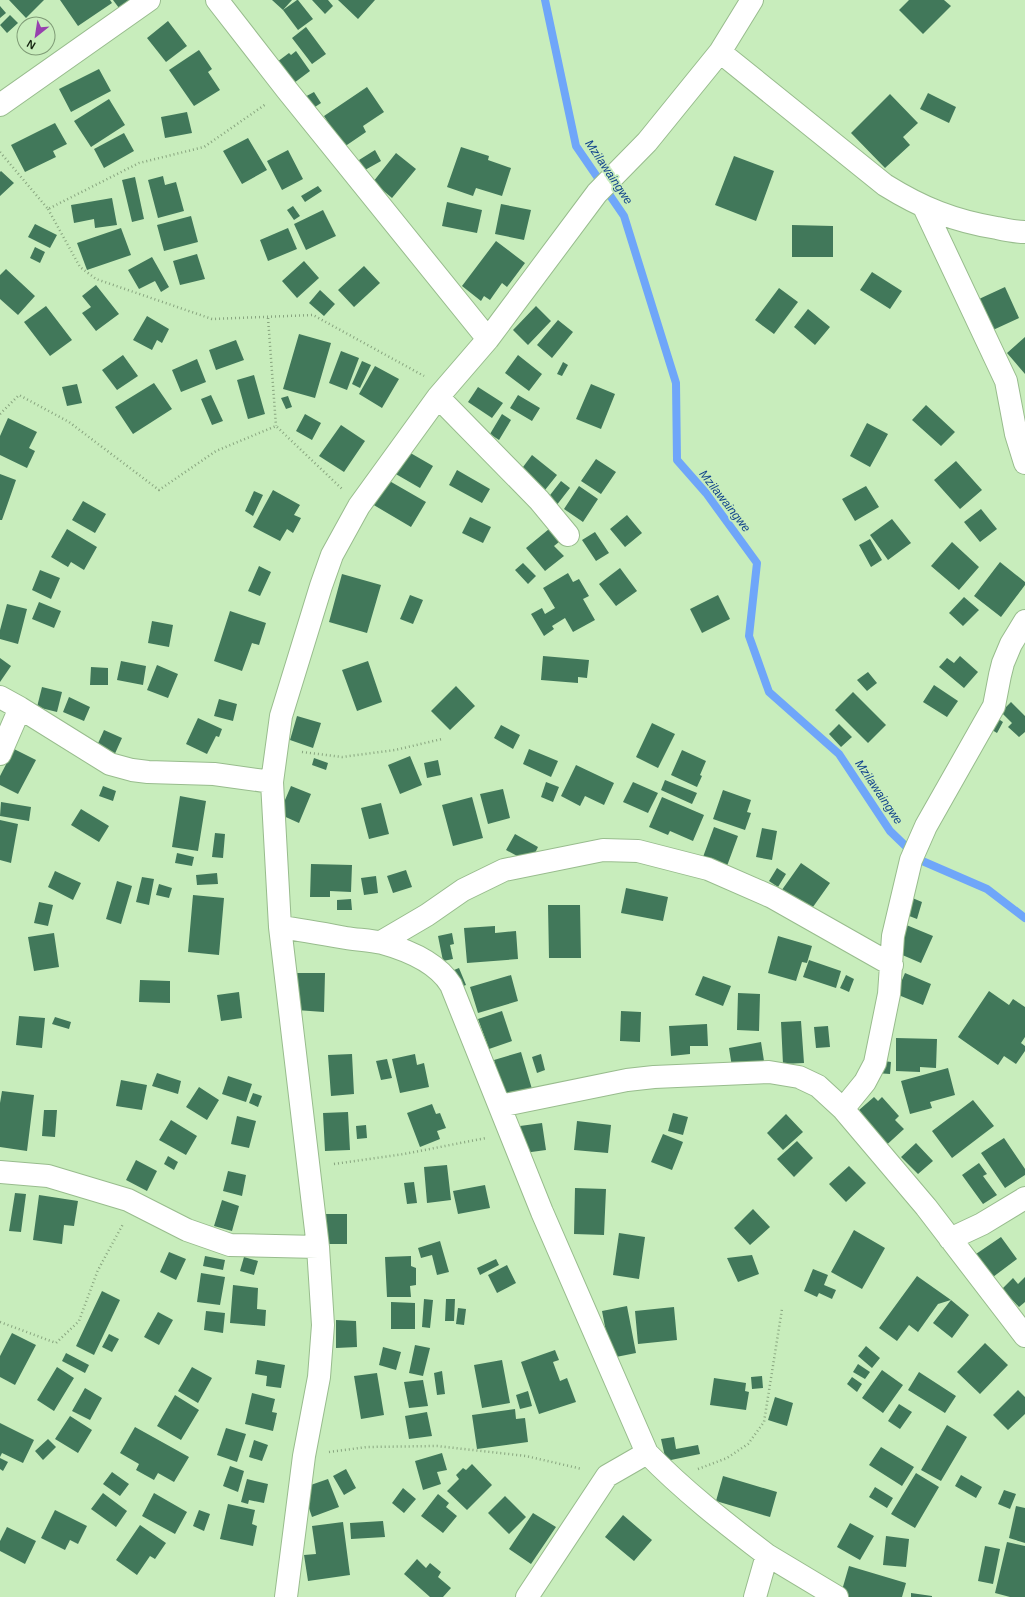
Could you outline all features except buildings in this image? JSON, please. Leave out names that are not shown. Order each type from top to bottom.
[{"type":"street","points":[[0,105],[149,0]]},
{"type":"street","points":[[217,0],[287,90],[488,339]]},
{"type":"street","points":[[286,1597],[304,1456],[319,1377],[322,1351],[322,1325],[318,1247],[280,927],[272,782],[275,749],[281,716],[332,555],[359,506],[442,392],[488,339],[596,194],[647,142],[720,52],[752,0]]},
{"type":"street","points":[[720,52],[886,184],[924,207],[947,217],[972,224],[1025,232]]},
{"type":"street","points":[[924,207],[1006,381],[1016,434],[1025,463]]},
{"type":"street","points":[[442,392],[539,500],[568,535]]},
{"type":"street","points":[[842,1109],[866,1082],[875,1063],[889,994],[893,936],[913,854],[926,826],[994,706],[1003,663],[1011,644],[1025,620]]},
{"type":"street","points":[[0,697],[110,764],[132,770],[148,772],[214,774],[272,782]]},
{"type":"street","points":[[0,754],[20,708]]},
{"type":"street","points":[[381,942],[427,915],[463,890],[504,870],[603,850],[638,851],[708,869],[765,894],[892,965]]},
{"type":"street","points":[[280,927],[381,942],[426,960],[438,968],[446,977],[451,985],[542,1212],[647,1453],[672,1478],[709,1510],[767,1555],[837,1597]]},
{"type":"street","points":[[500,1106],[627,1080],[654,1077],[768,1072],[799,1077],[818,1086],[842,1109],[926,1207],[1025,1336]]},
{"type":"street","points":[[0,1172],[48,1176],[135,1203],[187,1230],[230,1244],[318,1247]]},
{"type":"street","points":[[950,1239],[982,1224],[1025,1198]]},
{"type":"street","points":[[527,1597],[607,1476],[647,1453]]},
{"type":"street","points":[[755,1597],[767,1555]]},
{"type":"path","points":[[48,209],[138,163],[204,147],[287,90]]},
{"type":"path","points":[[0,152],[48,209],[80,267],[96,280],[151,297],[212,319],[268,318],[313,315],[442,392]]},
{"type":"path","points":[[268,318],[276,426],[359,506]]},
{"type":"path","points":[[0,414],[20,395],[69,422],[159,490],[216,451],[276,426]]},
{"type":"path","points":[[275,749],[342,757],[395,750],[442,739]]},
{"type":"path","points":[[308,1167],[404,1154],[510,1133]]},
{"type":"path","points":[[0,1322],[56,1342],[78,1321],[98,1270],[135,1203]]},
{"type":"path","points":[[672,1478],[727,1458],[748,1444],[764,1422],[782,1309]]},
{"type":"path","points":[[304,1456],[367,1447],[437,1446],[526,1456],[607,1476]]},
{"type":"waterway","name":"Mzilawaingwe","points":[[545,0],[576,146],[624,216],[676,383],[677,460],[706,493],[757,563],[749,636],[769,692],[839,754],[890,831],[920,860],[987,889],[1025,918]]}]
